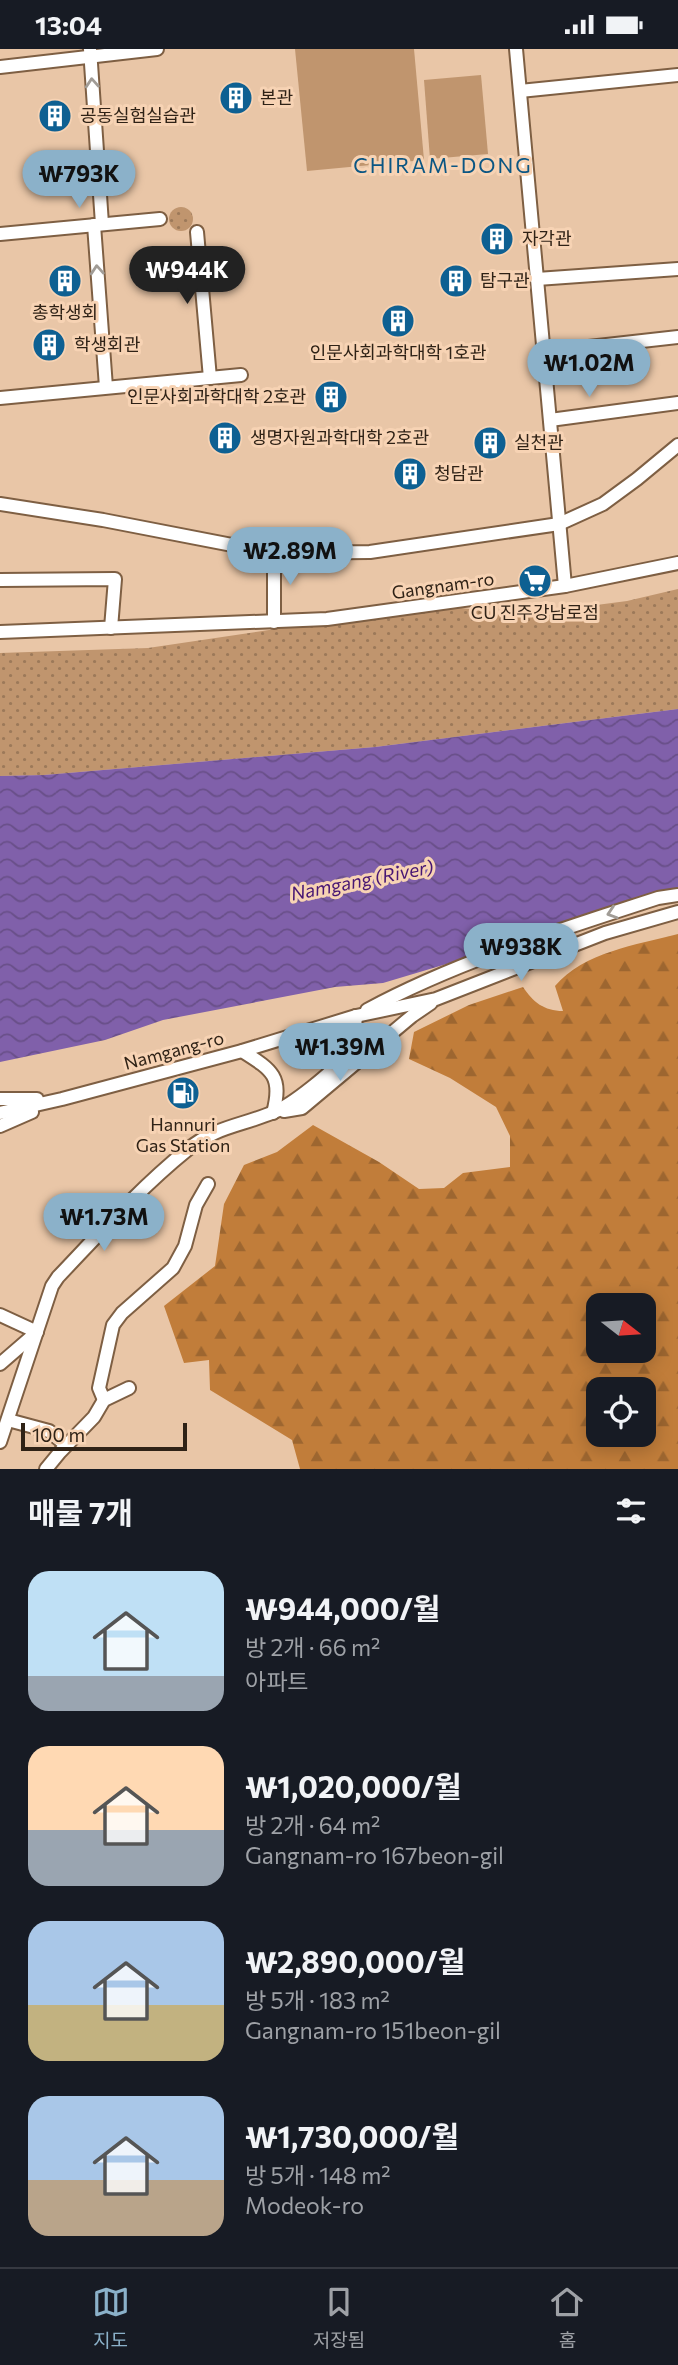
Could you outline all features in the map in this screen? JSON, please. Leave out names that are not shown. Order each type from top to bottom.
[{"type":"street","points":[[0,67],[90,52],[157,49]]},
{"type":"street","points":[[516,49],[565,586]]},
{"type":"street","points":[[90,52],[107,387]]},
{"type":"street","points":[[520,91],[678,75]]},
{"type":"street","points":[[0,234],[160,219]]},
{"type":"street","points":[[197,232],[211,378]]},
{"type":"street","points":[[537,279],[678,269]]},
{"type":"street","points":[[544,352],[678,337]]},
{"type":"street","points":[[0,398],[240,375]]},
{"type":"street","points":[[550,420],[678,404]]},
{"type":"street","points":[[0,504],[103,520],[274,553],[370,552],[559,524],[603,503],[678,445]]},
{"type":"street","points":[[274,553],[274,622]]},
{"type":"street","name":"Gangnam-ro","points":[[0,632],[327,619],[565,586],[678,563]]},
{"type":"street","points":[[0,580],[115,579],[111,628]]},
{"type":"street","name":"Namgang-ro","points":[[356,1016],[411,986],[519,945],[658,898],[678,895]]},
{"type":"street","name":"Namgang-ro","points":[[0,1113],[242,1051],[356,1016],[436,999],[605,933],[678,912]]},
{"type":"street","points":[[0,1442],[52,1286],[123,1209],[188,1149],[221,1129],[273,1113],[302,1108],[436,999]]},
{"type":"street","points":[[273,1113],[295,1102],[344,1056],[354,1036],[356,1016]]},
{"type":"street","points":[[242,1051],[260,1063],[276,1079],[278,1095],[273,1113]]},
{"type":"street","points":[[0,1099],[62,1099]]},
{"type":"street","points":[[0,1125],[62,1099]]},
{"type":"street","points":[[104,1400],[99,1388],[113,1325],[122,1313],[173,1268],[185,1246],[196,1205],[208,1184]]},
{"type":"street","points":[[0,1315],[37,1332]]},
{"type":"street","points":[[0,1364],[37,1332]]},
{"type":"street","points":[[46,1469],[94,1417],[104,1400],[130,1388]]},
{"type":"street","points":[[8,1420],[49,1431],[66,1445]]},
{"type":"shaded area","points":[[295,49],[414,49],[424,160],[307,171]]},
{"type":"shaded area","points":[[481,75],[488,154],[430,159],[424,80]]},
{"type":"shaded area","points":[[181,207],[192,214],[193,219],[186,230],[181,231],[170,224],[169,219],[176,208]]},
{"type":"shaded area","points":[[678,589],[678,709],[375,747],[44,775],[0,776],[0,653],[148,648],[436,605],[520,615],[627,601]]},
{"type":"green space","points":[[678,934],[678,1469],[300,1469],[292,1440],[210,1390],[209,1360],[184,1363],[164,1306],[215,1266],[224,1204],[244,1165],[277,1152],[313,1125],[379,1162],[419,1189],[444,1188],[463,1173],[510,1167],[510,1136],[496,1107],[450,1078],[409,1059],[414,1032],[469,1005],[523,987],[540,1005],[563,1011],[555,986],[567,974],[596,958],[628,946]]},
{"type":"water","name":"Namgang (River)","points":[[678,709],[678,895],[383,983],[335,987],[163,1020],[105,1040],[0,1062],[0,776],[44,775],[375,747]]},
{"type":"place","name":"본관","points":[[236,98]]},
{"type":"place","name":"공동실험실습관","points":[[55,116]]},
{"type":"place","name":"자각관","points":[[497,239]]},
{"type":"place","name":"총학생회","points":[[65,281]]},
{"type":"place","name":"탐구관","points":[[456,281]]},
{"type":"place","name":"인문사회과학대학 1호관","points":[[398,321]]},
{"type":"place","name":"학생회관","points":[[49,345]]},
{"type":"place","name":"인문사회과학대학 2호관","points":[[331,397]]},
{"type":"place","name":"생명자원과학대학 2호관","points":[[225,438]]},
{"type":"place","name":"실천관","points":[[490,443]]},
{"type":"place","name":"청담관","points":[[410,474]]},
{"type":"place","name":"CU 진주강남로점","points":[[535,581]]},
{"type":"place","name":"Hannuri Gas Station","points":[[183,1093]]},
{"type":"district","name":"CHIRAM-DONG","points":[[443,166]]}]
